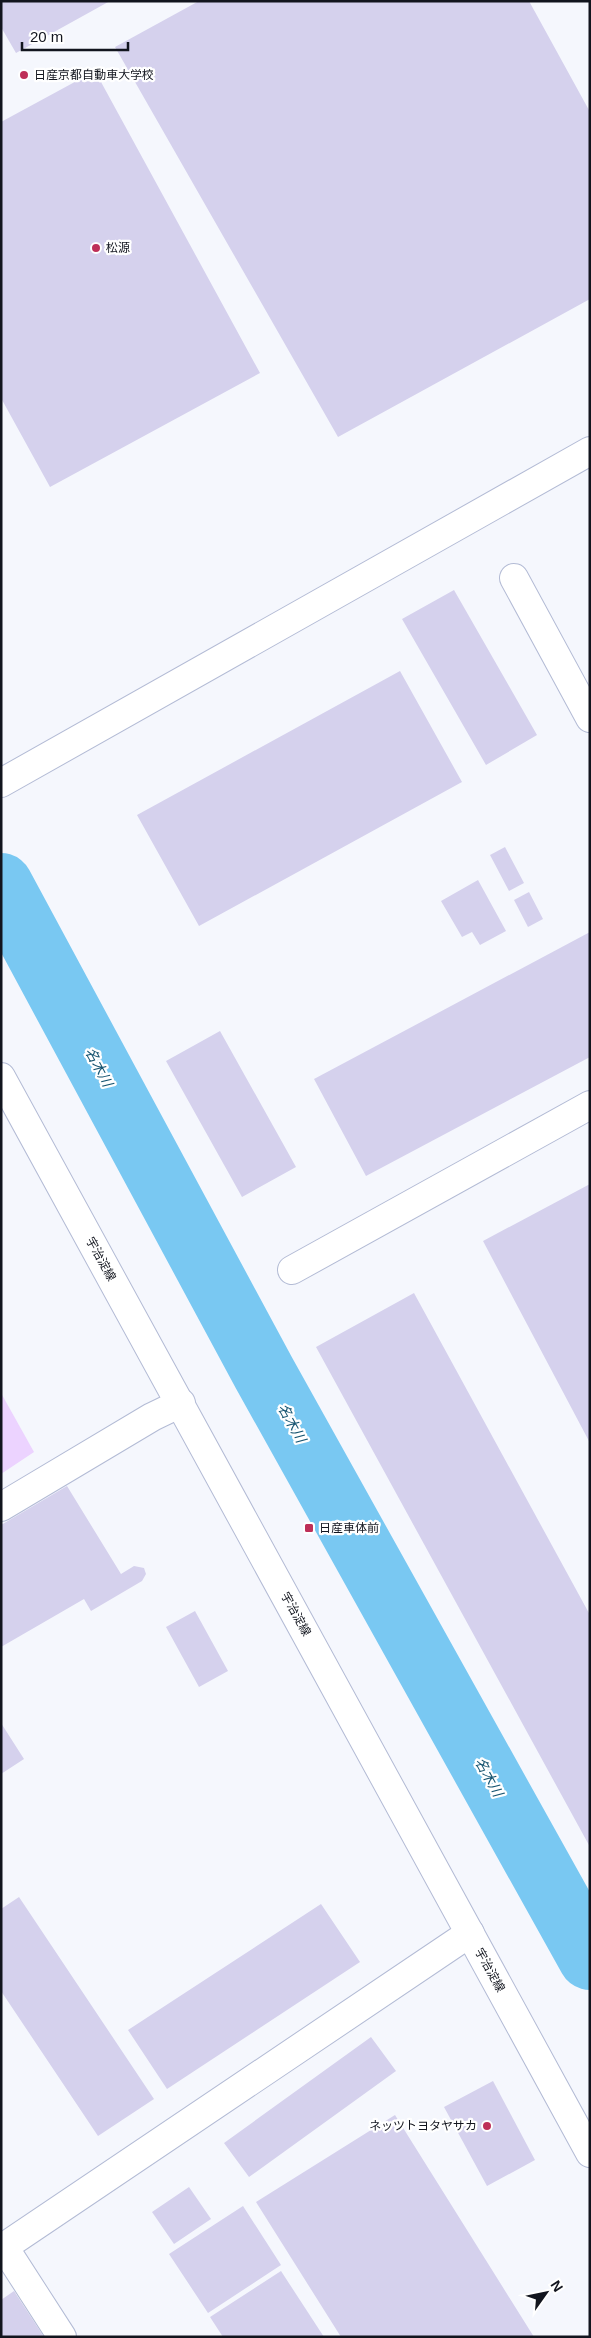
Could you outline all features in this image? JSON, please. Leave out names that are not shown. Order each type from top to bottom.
[{"type":"street","points":[[1,783],[590,451]]},
{"type":"street","points":[[514,578],[590,718]]},
{"type":"street","name":"宇治淀線","points":[[1,1077],[590,2153]]},
{"type":"street","points":[[292,1270],[339,1246],[590,1105]]},
{"type":"street","points":[[1,1507],[152,1417],[181,1403]]},
{"type":"street","points":[[62,2337],[3,2248],[470,1933]]},
{"type":"shaded area","points":[[1,1393],[34,1452],[1,1474]]},
{"type":"building","points":[[1,1],[110,1],[16,53],[1,27]]},
{"type":"building","points":[[199,1],[529,1],[590,112],[590,299],[338,437],[115,47]]},
{"type":"building","name":"松源","points":[[95,71],[260,373],[50,487],[1,398],[1,122]]},
{"type":"building","points":[[454,590],[537,735],[486,765],[402,619]]},
{"type":"building","points":[[400,671],[462,782],[199,926],[137,815]]},
{"type":"building","points":[[505,847],[524,883],[509,891],[490,855]]},
{"type":"building","points":[[478,880],[506,931],[480,945],[472,932],[462,937],[441,901]]},
{"type":"building","points":[[529,892],[543,919],[528,927],[514,900]]},
{"type":"building","points":[[590,932],[590,1057],[366,1176],[314,1079]]},
{"type":"building","points":[[220,1031],[296,1167],[242,1197],[166,1061]]},
{"type":"building","points":[[590,1184],[590,1443],[483,1241]]},
{"type":"building","points":[[414,1293],[590,1615],[590,1847],[316,1347]]},
{"type":"building","points":[[67,1486],[121,1574],[134,1566],[144,1568],[146,1574],[142,1581],[91,1611],[84,1599],[1,1647],[1,1525]]},
{"type":"building","points":[[195,1611],[228,1671],[199,1687],[166,1627]]},
{"type":"building","points":[[1,1723],[24,1759],[1,1774]]},
{"type":"building","points":[[19,1897],[154,2099],[98,2136],[1,1991],[1,1909]]},
{"type":"building","points":[[321,1904],[360,1962],[167,2089],[128,2030]]},
{"type":"building","points":[[371,2037],[396,2071],[249,2177],[224,2143]]},
{"type":"building","points":[[493,2081],[535,2160],[487,2186],[444,2107]]},
{"type":"building","points":[[395,2115],[534,2337],[341,2337],[256,2202]]},
{"type":"building","points":[[189,2187],[211,2219],[174,2244],[152,2212]]},
{"type":"building","points":[[243,2206],[281,2265],[208,2313],[169,2254]]},
{"type":"building","points":[[281,2271],[324,2337],[223,2337],[210,2317]]},
{"type":"building","points":[[14,2291],[44,2337],[1,2337],[1,2300]]},
{"type":"waterway","name":"名木川","points":[[1,885],[264,1373],[590,1958]]},
{"type":"place","name":"日産京都自動車大学校","points":[[24,75]]},
{"type":"place","name":"松源","points":[[96,248]]},
{"type":"place","name":"日産車体前","points":[[309,1528]]},
{"type":"place","name":"ネッツトヨタヤサカ","points":[[487,2126]]}]
